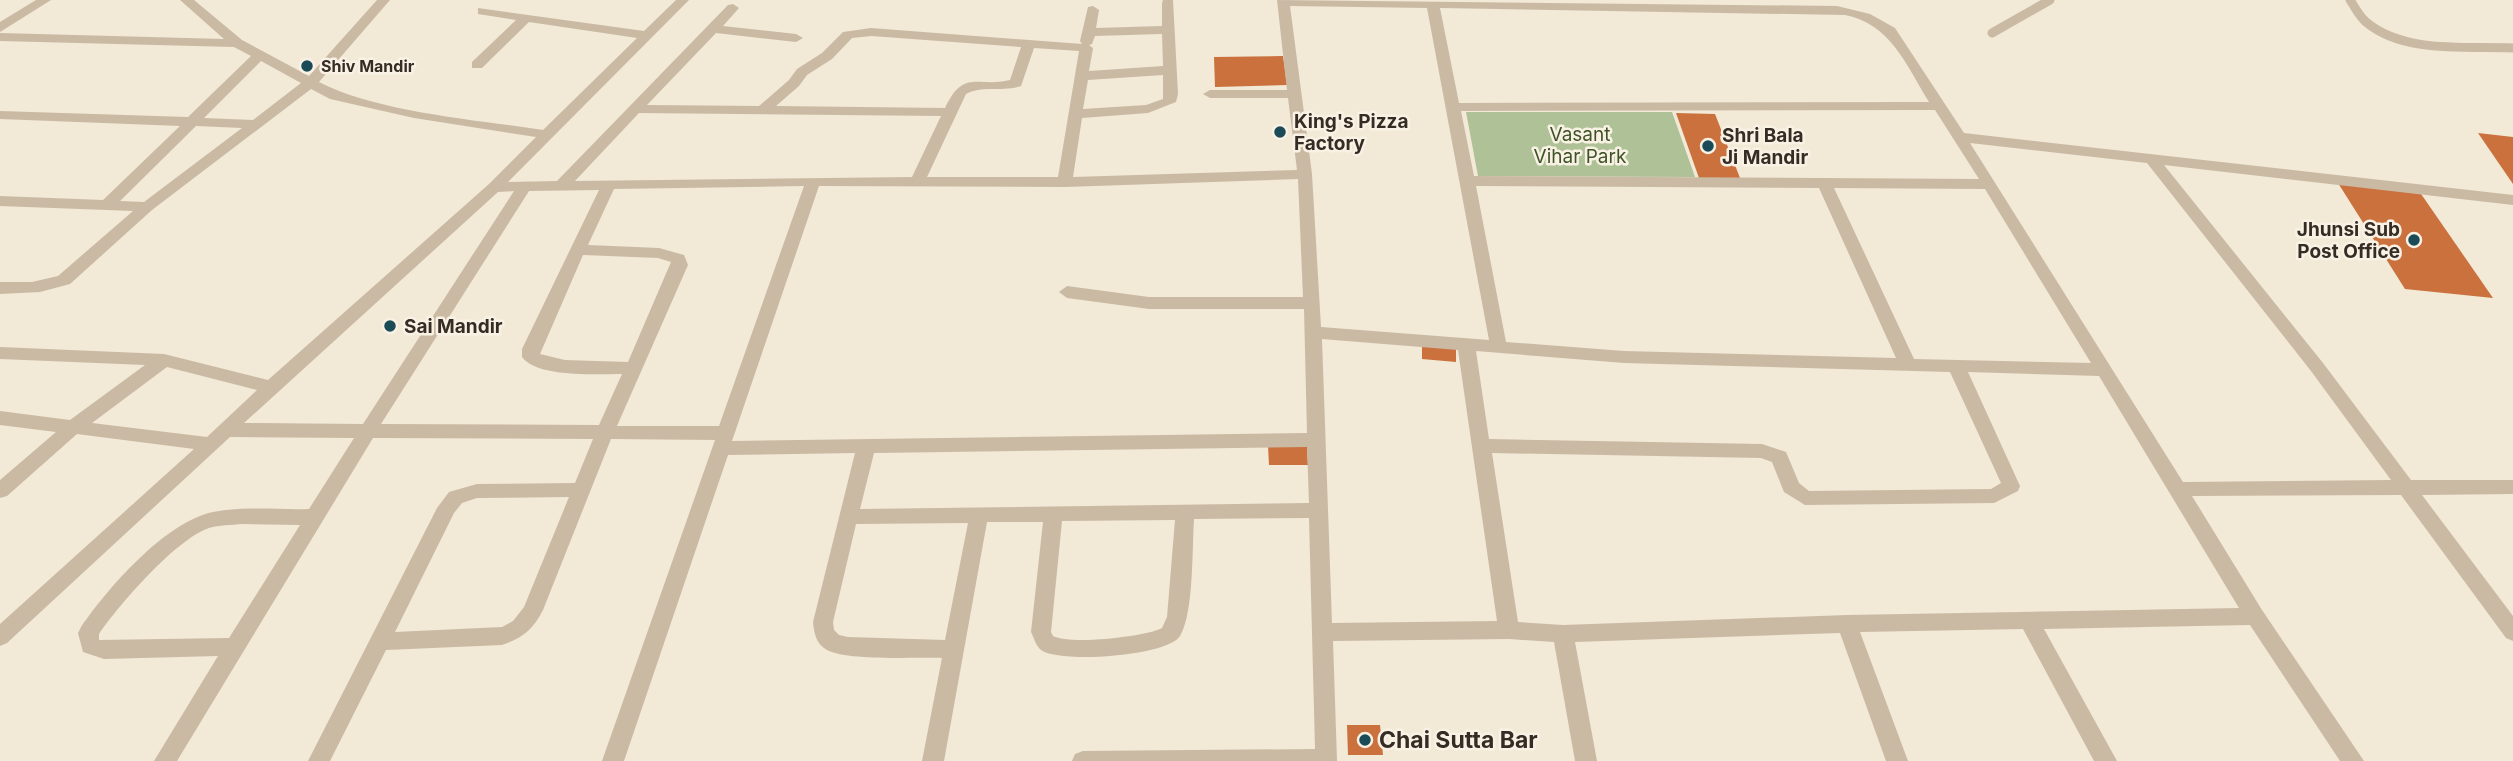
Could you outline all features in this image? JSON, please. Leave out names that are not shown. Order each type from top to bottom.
[{"type":"street","points":[[0,28],[45,0]]},
{"type":"street","points":[[186,0],[237,43],[335,96],[366,104],[548,135]]},
{"type":"street","points":[[0,288],[30,288],[64,280],[148,207],[311,82],[384,0]]},
{"type":"street","points":[[0,637],[139,512],[271,387],[494,187],[683,0]]},
{"type":"street","points":[[1083,761],[1326,760],[1312,303],[1305,174],[1283,1],[1768,4],[1848,11],[1877,21],[1890,32],[1990,184],[2255,617],[2353,761]]},
{"type":"street","points":[[1076,114],[1169,103],[1168,3]]},
{"type":"street","points":[[1433,4],[1499,347]]},
{"type":"street","points":[[562,185],[733,8]]},
{"type":"street","points":[[1065,182],[1093,10]]},
{"type":"street","points":[[483,11],[648,36]]},
{"type":"street","points":[[477,65],[527,17]]},
{"type":"street","points":[[713,29],[796,38]]},
{"type":"street","points":[[1089,32],[1169,30]]},
{"type":"street","points":[[763,110],[794,83],[802,72],[827,56],[848,35],[871,32],[1086,48]]},
{"type":"street","points":[[0,37],[237,43]]},
{"type":"street","points":[[917,183],[960,92],[966,87],[977,85],[1001,87],[1016,83],[1028,45]]},
{"type":"street","points":[[107,205],[260,55]]},
{"type":"street","points":[[1082,76],[1170,70]]},
{"type":"street","points":[[1210,94],[1295,94]]},
{"type":"street","points":[[1453,107],[1937,106]]},
{"type":"street","points":[[634,109],[951,112]]},
{"type":"street","points":[[0,115],[257,124]]},
{"type":"street","points":[[1957,137],[2506,199],[2513,215]]},
{"type":"street","points":[[2151,158],[2317,367],[2512,628]]},
{"type":"street","points":[[494,187],[813,181],[1065,182],[1305,174]]},
{"type":"street","points":[[613,761],[813,181]]},
{"type":"street","points":[[1467,181],[1990,184]]},
{"type":"street","points":[[1824,183],[1908,365]]},
{"type":"street","points":[[609,184],[531,349],[531,357],[537,362],[553,364],[634,368]]},
{"type":"street","points":[[165,761],[369,429],[525,186]]},
{"type":"street","points":[[0,201],[148,207]]},
{"type":"street","points":[[380,641],[502,636],[515,632],[526,623],[533,610],[605,432],[680,265],[678,259],[659,253],[578,250]]},
{"type":"street","points":[[1067,292],[1149,303],[1312,303]]},
{"type":"street","points":[[1313,332],[1624,356],[2104,370]]},
{"type":"street","points":[[1466,344],[1508,630]]},
{"type":"street","points":[[0,353],[164,360],[271,387]]},
{"type":"street","points":[[0,491],[76,425],[164,360]]},
{"type":"street","points":[[1481,446],[1762,451],[1772,452],[1779,457],[1791,487],[1805,498],[1994,496],[2011,486],[2009,477],[1956,366]]},
{"type":"street","points":[[0,418],[76,425],[210,444]]},
{"type":"street","points":[[225,430],[605,432],[725,441],[866,446],[1316,440]]},
{"type":"street","points":[[866,446],[823,622],[824,634],[833,643],[848,646],[954,649]]},
{"type":"street","points":[[2176,489],[2513,487]]},
{"type":"street","points":[[319,761],[447,508],[456,497],[477,491],[581,490]]},
{"type":"street","points":[[849,517],[1318,509]]},
{"type":"street","points":[[1053,513],[1041,632],[1046,642],[1056,647],[1076,648],[1152,642],[1173,631],[1177,617],[1185,512]]},
{"type":"street","points":[[933,761],[979,514]]},
{"type":"street","points":[[235,647],[104,650],[90,646],[88,633],[129,586],[181,534],[201,522],[217,519],[315,517]]},
{"type":"street","points":[[1321,632],[1508,630],[1563,634],[1847,624],[2255,617]]},
{"type":"street","points":[[2029,621],[2106,761]]},
{"type":"street","points":[[1847,624],[1897,761]]},
{"type":"street","points":[[1563,634],[1586,761]]},
{"type":"lane","points":[[1992,33],[2050,0]]},
{"type":"lane","points":[[2350,0],[2364,20],[2392,37],[2415,42],[2513,48]]},
{"type":"green space","name":"Vasant Vihar Park","points":[[1466,112],[1672,112],[1695,177],[1478,176]]},
{"type":"building","points":[[1283,56],[1287,85],[1215,87],[1214,57]]},
{"type":"building","name":"Shri Bala Ji Mandir","points":[[1676,113],[1715,114],[1740,178],[1699,178]]},
{"type":"building","points":[[2478,133],[2513,137],[2513,184]]},
{"type":"building","name":"Jhunsi Sub Post Office","points":[[2338,183],[2419,191],[2493,298],[2405,289]]},
{"type":"building","points":[[1422,345],[1456,347],[1456,362],[1422,359]]},
{"type":"building","points":[[1307,445],[1308,465],[1269,465],[1268,446]]},
{"type":"building","name":"Chai Sutta Bar","points":[[1347,725],[1380,725],[1383,755],[1348,755]]},
{"type":"place","name":"Shiv Mandir","points":[[307,66]]},
{"type":"place","name":"King's Pizza Factory","points":[[1280,132]]},
{"type":"place","name":"Shri Bala Ji Mandir","points":[[1708,146]]},
{"type":"place","name":"Jhunsi Sub Post Office","points":[[2414,240]]},
{"type":"place","name":"Sai Mandir","points":[[390,326]]},
{"type":"place","name":"Chai Sutta Bar","points":[[1365,740]]}]
